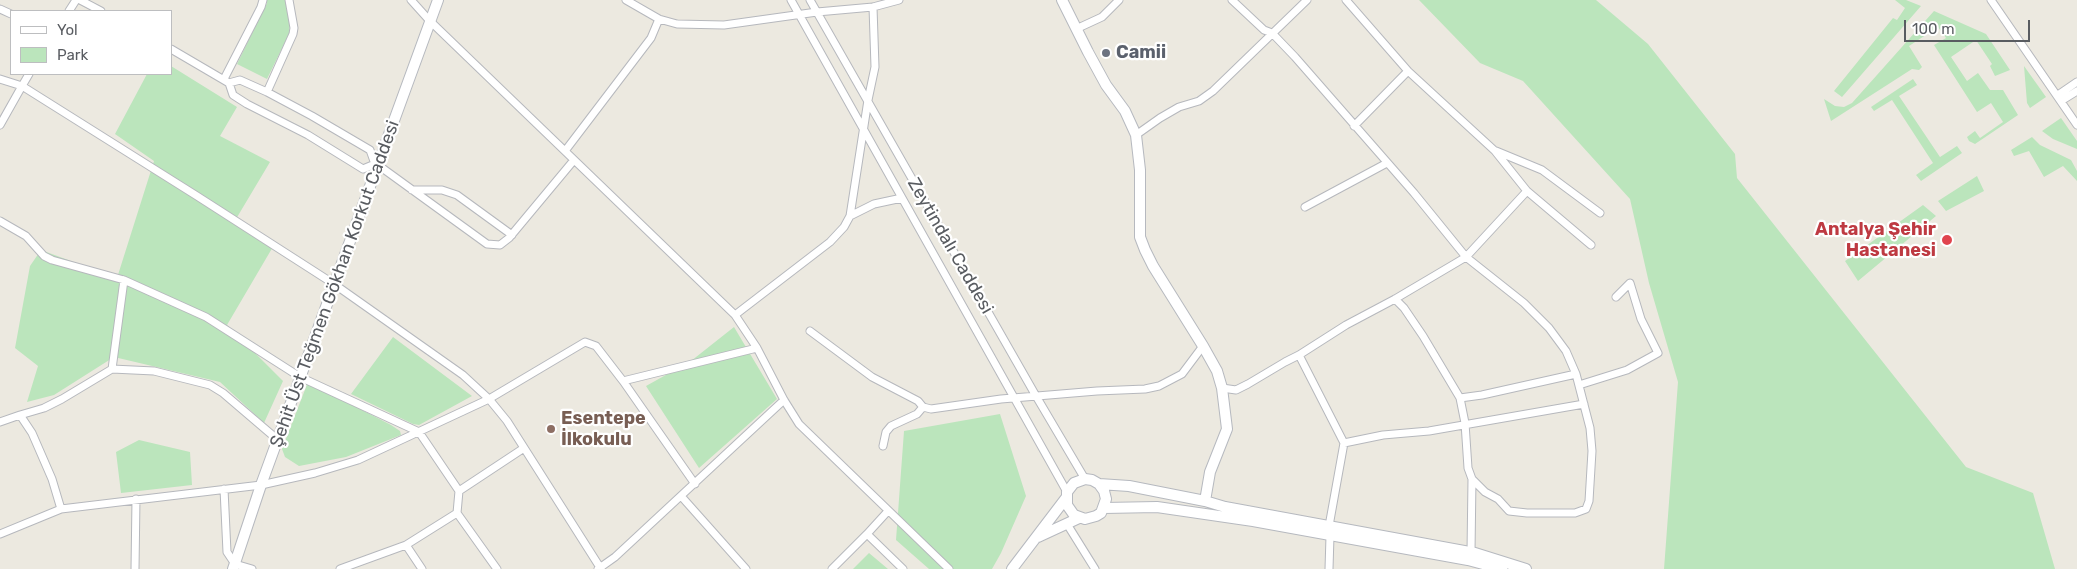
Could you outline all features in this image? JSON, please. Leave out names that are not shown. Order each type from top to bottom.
[{"type":"street","points":[[80,0],[99,10]]},
{"type":"street","points":[[263,0],[227,81],[233,95],[308,135],[363,169],[377,165]]},
{"type":"street","points":[[267,92],[293,34],[294,28],[289,0]]},
{"type":"street","points":[[411,0],[429,20],[735,316],[756,348],[799,424],[948,569]]},
{"type":"street","name":"Şehit Üst Teğmen Gökhan Korkut Caddesi","points":[[234,567],[300,377],[429,20],[438,0]]},
{"type":"street","points":[[626,0],[659,19],[676,24],[724,25],[800,14],[872,7],[898,0]]},
{"type":"street","points":[[791,0],[1014,398],[1066,495],[1070,510],[1079,518],[1085,519],[1096,516],[1104,508],[1106,499],[1104,491],[1099,484],[1092,480],[1085,479],[1074,483],[1066,495],[1037,537],[1012,569]]},
{"type":"street","name":"Zeytindalı Caddesi","points":[[810,0],[1085,479]]},
{"type":"street","points":[[1062,0],[1106,85],[1125,111],[1136,135],[1140,170],[1140,237],[1153,266],[1217,371],[1222,388],[1227,429],[1210,472],[1206,500]]},
{"type":"street","points":[[1076,29],[1102,16],[1119,0]]},
{"type":"street","points":[[1232,0],[1264,30],[1272,33],[1387,163],[1466,257],[1524,303],[1549,328],[1566,350],[1576,374],[1590,428],[1592,451],[1589,501],[1583,512],[1527,513],[1509,511],[1498,499],[1484,492],[1472,480]]},
{"type":"street","points":[[1136,135],[1179,107],[1199,100],[1213,91],[1307,0]]},
{"type":"street","points":[[1346,0],[1408,71],[1495,151],[1527,191],[1591,245]]},
{"type":"street","points":[[1992,0],[2077,125]]},
{"type":"street","points":[[735,316],[830,242],[844,227],[850,216],[863,128],[875,67],[872,7]]},
{"type":"street","points":[[565,151],[651,38],[659,19]]},
{"type":"street","points":[[172,50],[227,81],[240,80],[267,92],[370,150],[377,165],[483,242],[491,245],[500,244],[512,235],[574,160]]},
{"type":"street","points":[[1354,126],[1408,71]]},
{"type":"street","points":[[0,125],[28,75]]},
{"type":"street","points":[[0,79],[22,86],[197,196],[334,284],[463,375],[489,399],[507,421],[600,568],[615,557],[695,484],[784,400]]},
{"type":"street","points":[[2060,98],[2077,82]]},
{"type":"street","points":[[2060,98],[2077,91]]},
{"type":"street","points":[[1495,151],[1542,170],[1600,214]]},
{"type":"street","points":[[1305,207],[1387,163]]},
{"type":"street","points":[[412,190],[442,190],[457,195],[512,235]]},
{"type":"street","points":[[1222,388],[1236,390],[1300,356],[1346,325],[1395,299],[1466,257],[1527,191]]},
{"type":"street","points":[[850,216],[874,204],[902,198]]},
{"type":"street","points":[[0,221],[26,236],[44,256],[52,260],[124,280],[206,317],[300,377],[419,432],[459,491],[457,513],[497,569]]},
{"type":"street","points":[[112,369],[124,280]]},
{"type":"street","points":[[1579,385],[1626,370],[1658,353],[1641,319],[1630,283],[1616,297]]},
{"type":"street","points":[[1395,299],[1404,308],[1423,336],[1460,398],[1465,423],[1468,468],[1472,480],[1469,560]]},
{"type":"street","points":[[810,331],[872,377],[918,401],[923,407]]},
{"type":"street","points":[[0,534],[61,509],[261,486],[358,460],[489,399],[585,342],[596,346],[623,381],[695,484]]},
{"type":"street","points":[[883,446],[886,432],[891,426],[916,414],[923,407],[949,407],[1014,398],[1097,390],[1146,389],[1159,386],[1182,374],[1203,346]]},
{"type":"street","points":[[623,381],[756,348]]},
{"type":"street","points":[[1300,356],[1344,443],[1329,531],[1329,569]]},
{"type":"street","points":[[0,422],[44,408],[112,369],[154,372],[210,385],[223,393],[278,440]]},
{"type":"street","points":[[1460,398],[1482,395],[1576,374]]},
{"type":"street","points":[[1344,443],[1382,434],[1390,435],[1429,431],[1465,423],[1584,404]]},
{"type":"street","points":[[20,415],[32,433],[52,479],[61,509]]},
{"type":"street","points":[[459,491],[524,448]]},
{"type":"street","points":[[1099,484],[1129,486],[1206,500],[1225,508],[1329,531],[1469,560],[1526,569]]},
{"type":"street","points":[[224,489],[226,548],[234,567],[252,569]]},
{"type":"street","points":[[681,496],[746,569]]},
{"type":"street","points":[[135,569],[136,499]]},
{"type":"street","points":[[1104,508],[1157,507],[1329,531]]},
{"type":"street","points":[[832,569],[888,511]]},
{"type":"street","points":[[340,569],[351,567],[406,545],[457,513]]},
{"type":"street","points":[[1037,537],[1079,518]]},
{"type":"street","points":[[1067,524],[1095,569]]},
{"type":"street","points":[[867,534],[903,569]]},
{"type":"street","points":[[406,545],[422,569]]},
{"type":"street","points":[[1469,560],[1502,569]]},
{"type":"green space","points":[[267,0],[286,0],[290,24],[289,34],[267,79],[237,64]]},
{"type":"green space","points":[[1419,0],[1596,0],[1648,44],[1735,154],[1737,178],[1966,467],[2033,493],[2055,569],[1664,569],[1678,382],[1649,283],[1630,199],[1523,81],[1480,63]]},
{"type":"green space","points":[[1895,0],[1906,0],[1921,6],[1842,97],[1834,91],[1893,18],[1897,20],[1905,8]]},
{"type":"green space","points":[[1934,11],[1986,34],[2010,70],[1995,76],[1990,66],[1992,64],[1976,40],[1951,57],[1967,81],[1978,73],[1990,90],[2003,90],[2018,115],[1975,144],[1969,141],[1967,137],[1975,131],[1980,138],[2003,122],[1991,103],[1977,112],[1934,45],[1946,38],[1938,27],[1909,46],[1922,67],[1919,70],[1912,69],[1831,121],[1824,99],[1835,106],[1844,107],[1852,103]]},
{"type":"green space","points":[[2024,66],[2046,97],[2030,108],[2027,103]]},
{"type":"green space","points":[[172,67],[237,107],[220,136],[270,162],[236,219],[274,245],[227,325],[283,381],[264,423],[220,382],[114,357],[54,395],[27,402],[38,366],[15,348],[30,266],[41,250],[117,278],[154,161],[115,134],[146,75],[172,75]]},
{"type":"green space","points":[[1913,79],[1917,85],[1899,96],[1940,157],[1957,146],[1962,153],[1921,181],[1916,175],[1933,163],[1892,100],[1874,111],[1871,107]]},
{"type":"green space","points":[[2061,118],[2077,141],[2077,149],[2053,139],[2042,131]]},
{"type":"green space","points":[[2032,137],[2040,145],[2071,160],[2077,171],[2077,181],[2063,166],[2044,177],[2029,151],[2014,156],[2011,150]]},
{"type":"green space","points":[[1977,176],[1984,191],[1946,211],[1938,201]]},
{"type":"green space","points":[[1923,205],[1936,216],[1858,281],[1845,261]]},
{"type":"green space","points":[[734,327],[777,399],[699,468],[646,386],[691,361]]},
{"type":"green space","points":[[393,337],[472,396],[419,425],[413,424],[351,394]]},
{"type":"green space","points":[[308,382],[391,425],[400,431],[401,435],[346,457],[299,466],[285,457],[282,449]]},
{"type":"green space","points":[[1000,414],[1026,496],[1001,553],[992,569],[929,569],[896,540],[904,431]]},
{"type":"green space","points":[[139,440],[190,452],[192,485],[121,493],[116,452]]},
{"type":"green space","points":[[869,553],[888,569],[853,569]]},
{"type":"place","name":"Camii","points":[[1106,53]]},
{"type":"place","name":"Antalya Şehir Hastanesi","points":[[1947,240]]},
{"type":"place","name":"Esentepe İlkokulu","points":[[551,429]]}]
